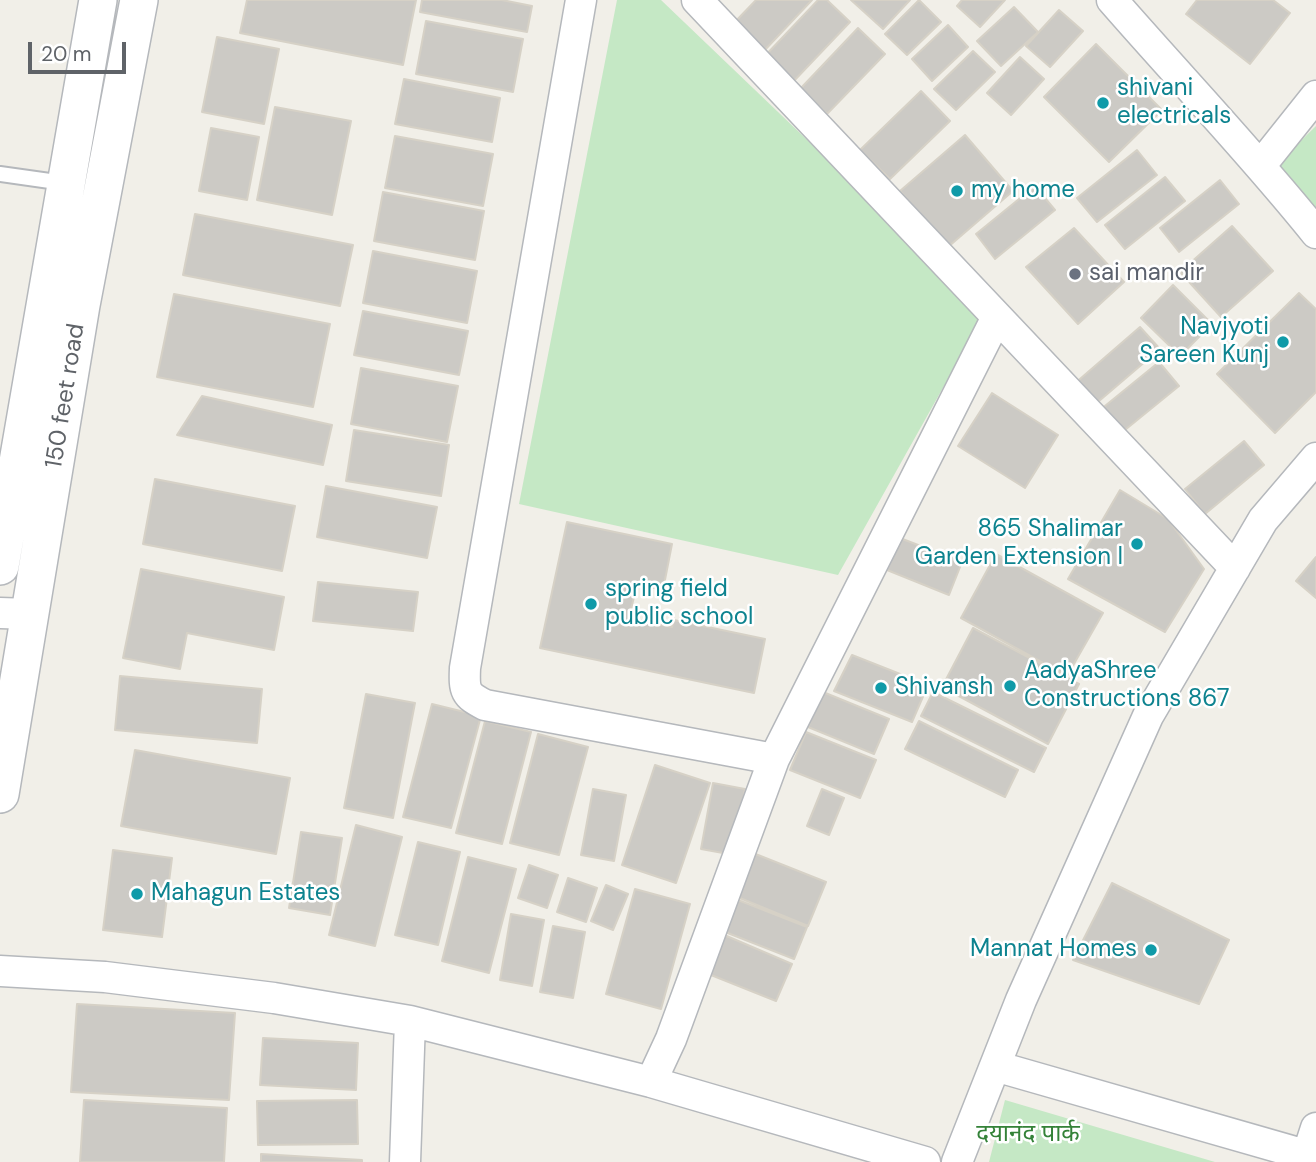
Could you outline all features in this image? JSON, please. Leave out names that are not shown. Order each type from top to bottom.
[{"type":"street","name":"150 feet road","points":[[0,566],[98,0]]},
{"type":"street","name":"150 feet road","points":[[0,794],[15,613],[81,305],[139,0]]},
{"type":"street","points":[[581,0],[464,685],[469,697],[485,705],[774,760]]},
{"type":"street","points":[[697,0],[1235,568]]},
{"type":"street","points":[[1112,0],[1261,165],[1316,233]]},
{"type":"street","points":[[1261,165],[1316,96]]},
{"type":"street","points":[[652,1082],[671,1038],[774,760],[997,317]]},
{"type":"street","points":[[957,1162],[1027,987],[1148,716],[1263,520],[1316,458]]},
{"type":"street","points":[[0,971],[144,982],[274,998],[410,1021],[652,1082],[925,1162]]},
{"type":"street","points":[[405,1162],[410,1021]]},
{"type":"street","points":[[995,1066],[1311,1151]]},
{"type":"lane","points":[[0,174],[66,183]]},
{"type":"green space","points":[[617,0],[661,0],[986,311],[838,575],[519,504]]},
{"type":"green space","points":[[1316,126],[1316,217],[1274,167]]},
{"type":"green space","name":"दयानंद पार्क","points":[[1005,1100],[1215,1162],[989,1162]]},
{"type":"building","points":[[247,0],[416,0],[403,65],[240,33]]},
{"type":"building","points":[[422,0],[502,0],[532,6],[527,32],[420,12]]},
{"type":"building","points":[[756,0],[812,0],[762,53],[732,25]]},
{"type":"building","points":[[818,0],[827,0],[850,22],[791,84],[763,58]]},
{"type":"building","points":[[851,0],[910,0],[883,29]]},
{"type":"building","points":[[919,0],[941,22],[907,55],[885,34]]},
{"type":"building","points":[[962,0],[1005,0],[980,27],[957,6]]},
{"type":"building","points":[[1197,0],[1273,0],[1290,13],[1250,64],[1186,14]]},
{"type":"building","points":[[1014,7],[1038,32],[1001,66],[977,41]]},
{"type":"building","points":[[1059,10],[1083,31],[1050,67],[1026,46]]},
{"type":"building","points":[[426,21],[523,39],[513,92],[416,74]]},
{"type":"building","points":[[948,25],[968,47],[932,81],[912,59]]},
{"type":"building","points":[[858,28],[885,54],[827,114],[801,88]]},
{"type":"building","points":[[217,37],[279,49],[264,124],[202,112]]},
{"type":"building","name":"shivani electricals","points":[[1096,44],[1162,110],[1109,162],[1044,97]]},
{"type":"building","points":[[973,51],[995,72],[956,110],[934,89]]},
{"type":"building","points":[[1020,57],[1044,79],[1011,115],[987,93]]},
{"type":"building","points":[[404,79],[500,98],[492,142],[395,124]]},
{"type":"building","points":[[921,91],[950,121],[890,179],[860,150]]},
{"type":"building","points":[[275,107],[351,121],[332,215],[257,200]]},
{"type":"building","points":[[211,128],[259,137],[247,200],[199,191]]},
{"type":"building","name":"my home","points":[[965,135],[1013,191],[948,247],[900,191]]},
{"type":"building","points":[[395,136],[493,154],[483,206],[385,188]]},
{"type":"building","points":[[1137,150],[1157,175],[1097,222],[1077,198]]},
{"type":"building","points":[[1165,177],[1185,201],[1125,249],[1105,225]]},
{"type":"building","points":[[1220,180],[1239,204],[1179,252],[1160,228]]},
{"type":"building","points":[[1035,186],[1055,210],[995,259],[976,234]]},
{"type":"building","points":[[383,192],[484,211],[475,260],[374,241]]},
{"type":"building","points":[[195,214],[353,245],[340,306],[183,275]]},
{"type":"building","points":[[1232,226],[1273,271],[1221,317],[1180,272]]},
{"type":"building","name":"sai mandir","points":[[1074,228],[1124,282],[1078,324],[1026,267]]},
{"type":"building","points":[[373,251],[477,271],[467,323],[363,303]]},
{"type":"building","points":[[1173,285],[1212,324],[1180,356],[1141,318]]},
{"type":"building","name":"Navjyoti Sareen Kunj","points":[[1299,293],[1316,309],[1316,392],[1275,433],[1217,374]]},
{"type":"building","points":[[174,294],[330,324],[313,407],[157,377]]},
{"type":"building","points":[[363,311],[468,331],[459,375],[354,355]]},
{"type":"building","points":[[1140,327],[1160,349],[1092,407],[1073,385]]},
{"type":"building","points":[[1159,362],[1179,386],[1120,434],[1100,410]]},
{"type":"building","points":[[361,368],[458,386],[447,442],[351,424]]},
{"type":"building","points":[[992,393],[1058,435],[1025,488],[958,446]]},
{"type":"building","points":[[202,396],[332,425],[323,465],[177,435]]},
{"type":"building","points":[[354,430],[449,445],[441,496],[346,481]]},
{"type":"building","points":[[1244,441],[1264,465],[1205,514],[1185,489]]},
{"type":"building","points":[[155,479],[295,506],[282,571],[143,544]]},
{"type":"building","points":[[326,486],[437,507],[427,558],[317,537]]},
{"type":"building","name":"865 Shalimar Garden Extension I","points":[[1120,490],[1168,519],[1204,569],[1165,632],[1068,579]]},
{"type":"building","name":"spring field public school","points":[[567,522],[672,544],[663,590],[637,584],[629,618],[672,627],[674,620],[765,639],[754,693],[540,648]]},
{"type":"building","points":[[900,538],[962,562],[949,595],[887,570]]},
{"type":"building","points":[[996,554],[1103,613],[1067,676],[961,618]]},
{"type":"building","points":[[1316,557],[1316,598],[1296,581]]},
{"type":"building","points":[[141,569],[284,597],[274,650],[187,633],[180,669],[123,658]]},
{"type":"building","points":[[318,582],[418,592],[413,631],[313,621]]},
{"type":"building","name":"AadyaShree Constructions 867","points":[[973,628],[1079,684],[1048,744],[942,687]]},
{"type":"building","name":"Shivansh","points":[[852,655],[928,685],[912,722],[834,691]]},
{"type":"building","points":[[120,676],[262,689],[257,743],[115,730]]},
{"type":"building","points":[[823,692],[889,719],[874,754],[808,727]]},
{"type":"building","points":[[933,692],[1046,748],[1034,772],[921,716]]},
{"type":"building","points":[[366,694],[415,703],[393,818],[344,808]]},
{"type":"building","points":[[432,704],[481,716],[451,828],[403,817]]},
{"type":"building","points":[[485,721],[531,732],[502,844],[456,833]]},
{"type":"building","points":[[919,721],[1018,770],[1005,797],[905,749]]},
{"type":"building","points":[[806,732],[876,760],[860,798],[790,770]]},
{"type":"building","points":[[538,734],[588,747],[559,855],[510,843]]},
{"type":"building","points":[[135,750],[290,778],[276,854],[121,826]]},
{"type":"building","points":[[655,765],[710,783],[676,883],[622,865]]},
{"type":"building","points":[[713,783],[745,789],[734,855],[701,849]]},
{"type":"building","points":[[593,789],[626,795],[614,861],[581,855]]},
{"type":"building","points":[[822,789],[844,798],[829,835],[807,826]]},
{"type":"building","points":[[356,825],[402,837],[375,946],[329,935]]},
{"type":"building","points":[[301,832],[342,838],[330,915],[289,908]]},
{"type":"building","points":[[418,842],[460,852],[438,945],[395,935]]},
{"type":"building","name":"Mahagun Estates","points":[[113,850],[172,858],[162,937],[103,930]]},
{"type":"building","points":[[748,851],[826,882],[808,926],[730,894]]},
{"type":"building","points":[[468,857],[516,869],[489,973],[442,961]]},
{"type":"building","points":[[529,865],[558,875],[547,908],[518,898]]},
{"type":"building","points":[[568,878],[597,888],[586,922],[557,912]]},
{"type":"building","name":"Mannat Homes","points":[[1112,883],[1229,940],[1199,1004],[1073,960]]},
{"type":"building","points":[[606,885],[628,894],[613,930],[591,921]]},
{"type":"building","points":[[635,889],[690,904],[661,1009],[606,994]]},
{"type":"building","points":[[733,898],[807,927],[794,959],[720,930]]},
{"type":"building","points":[[511,914],[544,920],[532,986],[500,980]]},
{"type":"building","points":[[553,926],[585,932],[573,998],[540,992]]},
{"type":"building","points":[[722,934],[792,964],[776,1001],[706,973]]},
{"type":"building","points":[[77,1004],[235,1013],[229,1100],[71,1092]]},
{"type":"building","points":[[263,1038],[358,1043],[356,1090],[260,1085]]},
{"type":"building","points":[[84,1100],[227,1108],[224,1162],[80,1162]]},
{"type":"building","points":[[357,1100],[358,1144],[258,1145],[257,1101]]},
{"type":"building","points":[[261,1154],[362,1160],[362,1162],[261,1162]]},
{"type":"place","name":"shivani electricals","points":[[1103,103]]},
{"type":"place","name":"my home","points":[[957,191]]},
{"type":"place","name":"sai mandir","points":[[1075,274]]},
{"type":"place","name":"Navjyoti Sareen Kunj","points":[[1283,342]]},
{"type":"place","name":"865 Shalimar Garden Extension I","points":[[1137,544]]},
{"type":"place","name":"spring field public school","points":[[591,604]]},
{"type":"place","name":"AadyaShree Constructions 867","points":[[1010,686]]},
{"type":"place","name":"Shivansh","points":[[881,688]]},
{"type":"place","name":"Mahagun Estates","points":[[137,894]]},
{"type":"place","name":"Mannat Homes","points":[[1151,950]]}]
